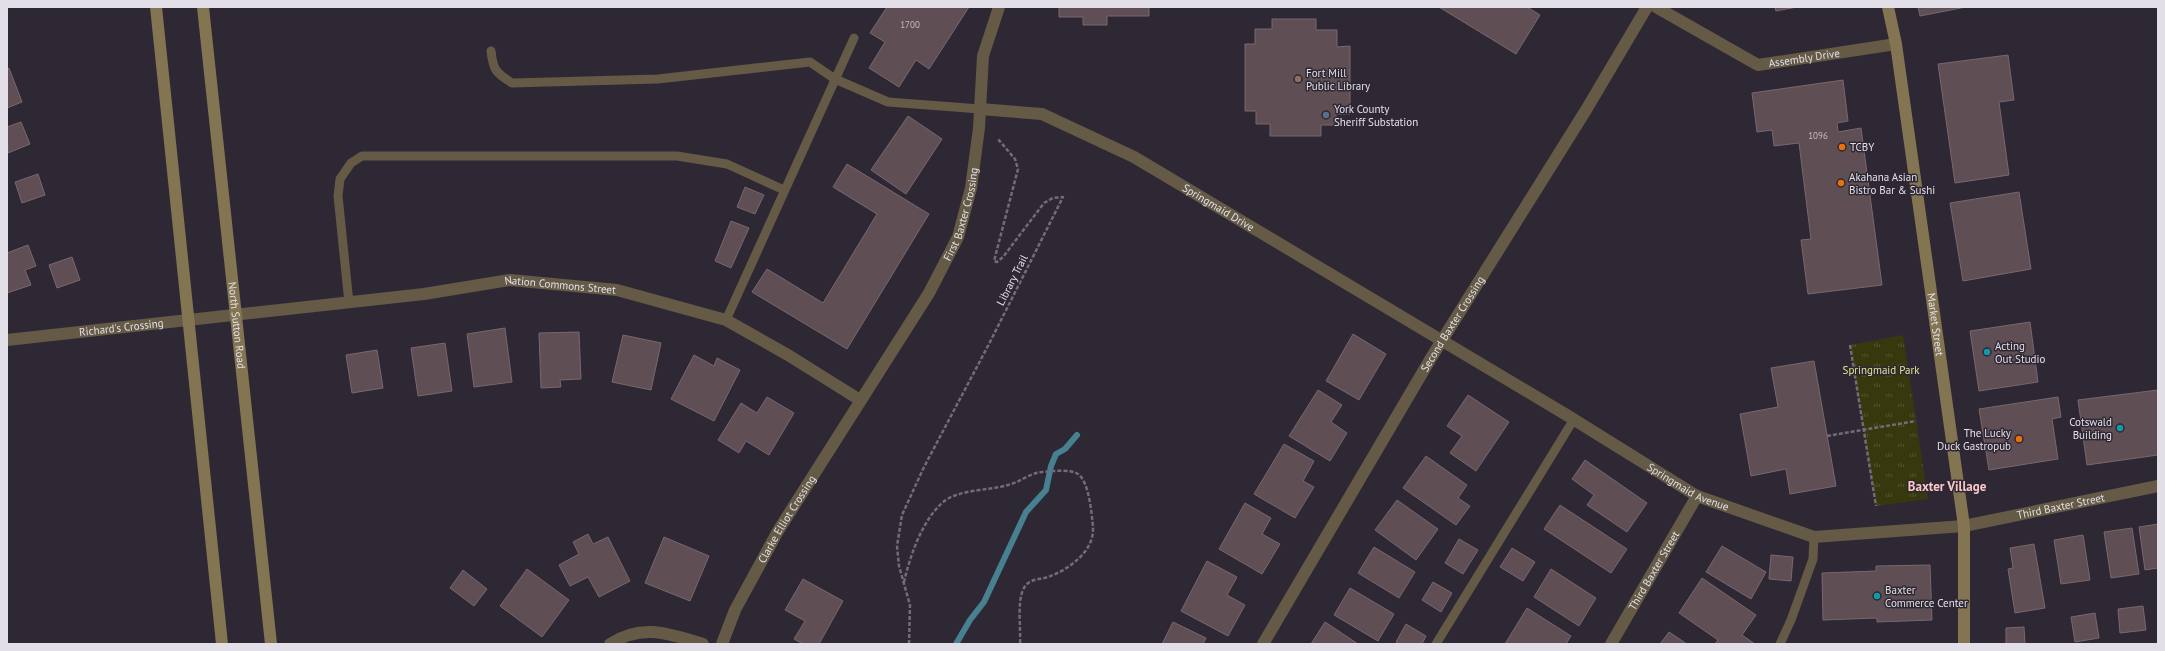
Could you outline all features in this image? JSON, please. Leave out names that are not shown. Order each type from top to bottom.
[{"type":"main road","points":[[156,7],[187,320],[222,644]]},
{"type":"main road","name":"North Sutton Road","points":[[204,7],[271,644]]},
{"type":"main road","name":"Market Street","points":[[1888,7],[1896,44],[1964,526],[1964,644]]},
{"type":"street","name":"First Baxter Crossing","points":[[860,400],[928,293],[958,237],[971,188],[980,109],[983,56],[999,7]]},
{"type":"street","name":"Second Baxter Crossing","points":[[1263,644],[1442,342],[1586,110],[1647,7]]},
{"type":"street","name":"Assembly Drive","points":[[1656,7],[1758,65],[1896,44]]},
{"type":"street","name":"Springmaid Drive","points":[[980,109],[1042,114],[1134,156],[1442,342]]},
{"type":"street","name":"Nation Commons Street","points":[[236,315],[424,294],[510,280],[617,290],[726,320],[788,355],[860,400]]},
{"type":"street","name":"Richard's Crossing","points":[[7,340],[236,315]]},
{"type":"street","name":"Springmaid Avenue","points":[[1442,342],[1574,419],[1697,496],[1814,537],[1964,526]]},
{"type":"street","name":"Clarke Elliot Crossing","points":[[722,644],[735,610],[778,531],[860,400]]},
{"type":"street","name":"Third Baxter Street","points":[[1964,526],[2158,486]]},
{"type":"street","name":"Third Baxter Street","points":[[1611,644],[1697,496]]},
{"type":"street","points":[[610,644],[633,632],[653,632],[665,633],[703,644]]},
{"type":"lane","points":[[726,320],[854,38]]},
{"type":"lane","points":[[490,51],[493,66],[498,74],[512,83],[658,79],[810,62],[817,65],[835,79],[888,102],[980,109]]},
{"type":"lane","points":[[349,302],[338,196],[340,179],[351,163],[362,156],[677,156],[727,164],[784,190]]},
{"type":"lane","points":[[1436,644],[1574,419]]},
{"type":"lane","points":[[1780,644],[1791,620],[1813,559],[1814,537]]},
{"type":"path","name":"Library Trail","points":[[909,644],[911,610],[899,566],[897,546],[902,515],[924,467],[989,344],[1063,197],[1053,198],[1044,203],[1003,257],[997,262],[994,261],[1018,169],[1015,159],[998,140]]},
{"type":"path","points":[[1850,345],[1876,506]]},
{"type":"path","points":[[1827,436],[1916,421]]},
{"type":"path","points":[[904,582],[911,560],[925,527],[935,509],[946,499],[957,495],[1010,485],[1042,472],[1077,473],[1084,482],[1092,520],[1092,537],[1082,555],[1068,568],[1046,578],[1032,581],[1025,586],[1021,596],[1020,644]]},
{"type":"green space","name":"Springmaid Park","points":[[1903,335],[1928,499],[1876,506],[1850,345]]},
{"type":"building","points":[[887,7],[969,7],[929,69],[916,60],[899,87],[869,68],[885,42],[870,33]]},
{"type":"building","points":[[1059,7],[1149,7],[1149,16],[1107,16],[1107,25],[1083,25],[1083,17],[1059,17]]},
{"type":"building","points":[[1439,7],[1527,7],[1540,15],[1516,54]]},
{"type":"building","points":[[1775,7],[1797,7],[1776,11]]},
{"type":"building","points":[[1918,7],[1966,7],[1920,16]]},
{"type":"building","name":"Fort Mill Public Library","points":[[1272,19],[1316,19],[1316,30],[1337,30],[1337,47],[1350,46],[1350,114],[1336,114],[1336,125],[1321,125],[1321,136],[1270,136],[1270,124],[1256,124],[1256,111],[1245,111],[1245,44],[1255,44],[1255,29],[1272,29]]},
{"type":"building","points":[[2008,55],[2014,100],[1999,102],[2009,175],[1955,183],[1938,64]]},
{"type":"building","points":[[9,68],[22,102],[7,108],[7,69]]},
{"type":"building","points":[[1843,80],[1848,121],[1837,123],[1838,132],[1861,128],[1882,285],[1808,294],[1801,240],[1811,239],[1799,143],[1774,146],[1772,130],[1757,132],[1752,93]]},
{"type":"building","points":[[908,116],[942,139],[906,194],[871,170]]},
{"type":"building","points":[[21,122],[30,144],[8,153],[7,127]]},
{"type":"building","points":[[847,164],[929,214],[847,349],[752,292],[767,269],[823,303],[877,214],[833,187]]},
{"type":"building","points":[[38,174],[45,195],[22,203],[15,182]]},
{"type":"building","points":[[745,187],[764,195],[755,214],[737,207]]},
{"type":"building","points":[[2019,192],[2031,269],[1963,281],[1950,203]]},
{"type":"building","points":[[731,221],[749,228],[731,268],[715,261]]},
{"type":"building","points":[[28,245],[36,266],[25,270],[31,285],[7,293],[7,253]]},
{"type":"building","points":[[72,257],[80,280],[57,288],[49,265]]},
{"type":"building","points":[[2030,322],[2038,382],[1979,391],[1970,331]]},
{"type":"building","points":[[505,328],[512,382],[474,387],[467,334]]},
{"type":"building","points":[[579,332],[581,379],[560,380],[561,387],[541,388],[539,333]]},
{"type":"building","points":[[1353,334],[1386,354],[1359,400],[1326,381]]},
{"type":"building","points":[[623,335],[661,343],[651,390],[612,382]]},
{"type":"building","points":[[445,343],[452,391],[418,396],[411,348]]},
{"type":"building","points":[[377,350],[383,388],[352,393],[346,355]]},
{"type":"building","points":[[694,355],[714,366],[717,358],[740,370],[714,421],[671,399]]},
{"type":"building","points":[[1814,361],[1836,486],[1790,494],[1786,469],[1751,476],[1740,414],[1778,407],[1771,368]]},
{"type":"building","points":[[1318,390],[1342,405],[1331,422],[1347,433],[1330,461],[1289,436]]},
{"type":"building","name":"Cotswald Building","points":[[2158,390],[2158,455],[2087,465],[2078,400]]},
{"type":"building","points":[[1468,395],[1509,422],[1476,471],[1450,453],[1462,436],[1447,426]]},
{"type":"building","points":[[767,397],[794,413],[769,455],[746,441],[739,453],[718,440],[741,403],[757,413]]},
{"type":"building","name":"The Lucky Duck Gastropub","points":[[2058,397],[2061,417],[2052,419],[2058,459],[1989,470],[1979,409]]},
{"type":"building","points":[[1284,444],[1314,461],[1303,481],[1314,487],[1295,518],[1254,494]]},
{"type":"building","points":[[1426,456],[1467,485],[1458,498],[1470,506],[1456,525],[1403,488]]},
{"type":"building","points":[[1585,460],[1647,503],[1627,532],[1587,505],[1594,495],[1572,479]]},
{"type":"building","points":[[1397,500],[1438,529],[1416,560],[1375,530]]},
{"type":"building","points":[[1245,503],[1271,518],[1262,534],[1280,544],[1262,574],[1219,549]]},
{"type":"building","points":[[1560,505],[1627,549],[1611,573],[1544,529]]},
{"type":"building","points":[[2158,524],[2158,568],[2145,570],[2139,527]]},
{"type":"building","points":[[2132,528],[2139,574],[2111,578],[2104,532]]},
{"type":"building","points":[[588,534],[593,544],[608,537],[630,581],[599,597],[588,577],[570,586],[559,565],[579,554],[573,542]]},
{"type":"building","points":[[2083,535],[2090,580],[2061,584],[2054,540]]},
{"type":"building","points":[[664,537],[709,556],[690,601],[645,583]]},
{"type":"building","points":[[1459,539],[1478,550],[1463,574],[1445,563]]},
{"type":"building","points":[[2034,544],[2045,608],[2015,613],[2008,569],[2013,568],[2010,548]]},
{"type":"building","points":[[1722,546],[1766,572],[1751,599],[1706,572]]},
{"type":"building","points":[[1374,547],[1415,572],[1399,598],[1358,573]]},
{"type":"building","points":[[1512,548],[1535,562],[1523,581],[1500,567]]},
{"type":"building","points":[[1771,555],[1793,557],[1791,581],[1769,579]]},
{"type":"building","points":[[1207,561],[1237,577],[1227,595],[1245,605],[1228,636],[1181,611]]},
{"type":"building","name":"Baxter Commerce Center","points":[[1930,565],[1932,620],[1877,622],[1877,618],[1823,620],[1822,573],[1876,571],[1876,566]]},
{"type":"building","points":[[527,569],[569,600],[542,637],[500,606]]},
{"type":"building","points":[[1551,569],[1596,598],[1579,626],[1534,597]]},
{"type":"building","points":[[463,570],[487,589],[474,606],[450,588]]},
{"type":"building","points":[[1702,578],[1756,615],[1742,635],[1755,644],[1715,644],[1718,640],[1679,613]]},
{"type":"building","points":[[803,579],[843,601],[819,644],[803,644],[794,639],[805,621],[785,610]]},
{"type":"building","points":[[1433,582],[1452,593],[1441,612],[1422,600]]},
{"type":"building","points":[[1350,588],[1394,614],[1378,641],[1334,615]]},
{"type":"building","points":[[2143,606],[2146,630],[2120,633],[2118,609]]},
{"type":"building","points":[[1527,608],[1571,636],[1566,644],[1505,644]]},
{"type":"building","points":[[2095,613],[2099,638],[2075,642],[2071,617]]},
{"type":"building","points":[[1173,622],[1206,638],[1203,644],[1162,644]]},
{"type":"building","points":[[1325,622],[1358,644],[1311,644]]},
{"type":"building","points":[[1406,624],[1426,636],[1422,644],[1400,644],[1396,642]]},
{"type":"building","points":[[2024,627],[2025,644],[2006,644],[2006,628]]},
{"type":"building","points":[[1669,632],[1687,644],[1660,644]]},
{"type":"waterway","points":[[956,644],[970,620],[984,602],[1026,512],[1046,490],[1051,466],[1056,454],[1065,449],[1077,435]]},
{"type":"place","name":"Fort Mill Public Library","points":[[1298,79]]},
{"type":"place","name":"York County Sheriff Substation","points":[[1326,115]]},
{"type":"place","name":"TCBY","points":[[1842,147]]},
{"type":"place","name":"Akahana Asian Bistro Bar & Sushi","points":[[1841,183]]},
{"type":"place","name":"Acting Out Studio","points":[[1987,352]]},
{"type":"place","name":"Cotswald Building","points":[[2120,428]]},
{"type":"place","name":"The Lucky Duck Gastropub","points":[[2019,439]]},
{"type":"place","name":"Baxter Commerce Center","points":[[1877,596]]},
{"type":"district","name":"Baxter Village","points":[[1947,486]]}]
